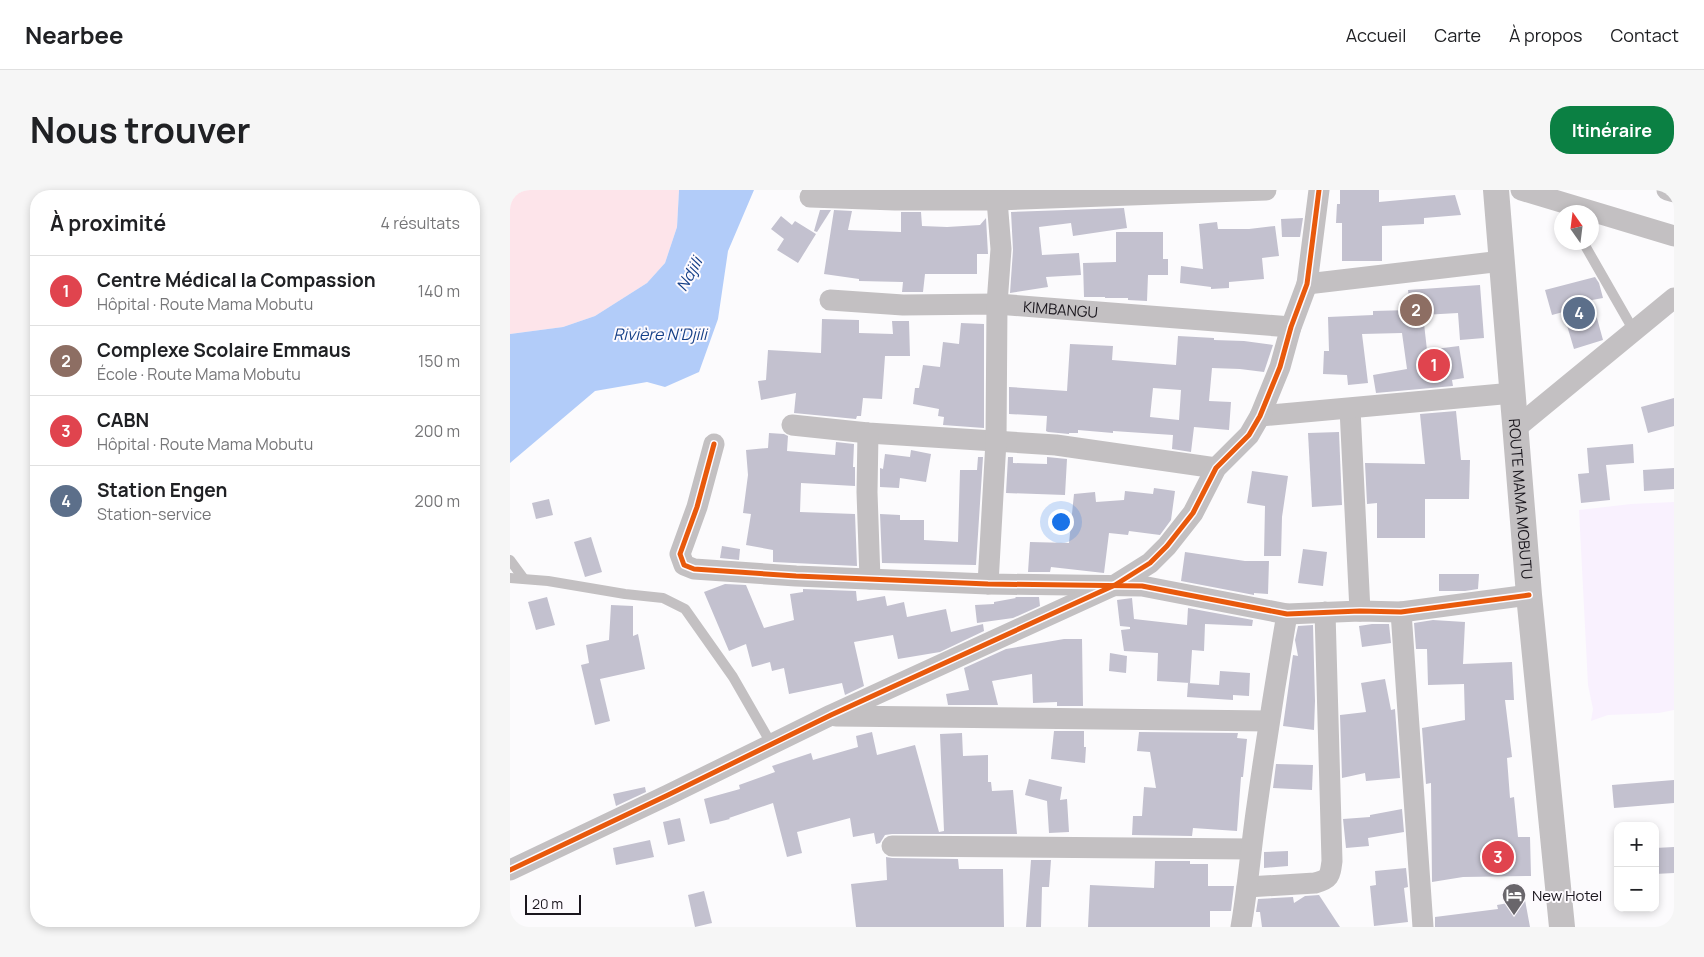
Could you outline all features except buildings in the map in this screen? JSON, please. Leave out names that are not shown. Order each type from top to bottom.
[{"type":"street","points":[[810,197],[895,200],[997,200],[1266,190]]},
{"type":"street","points":[[510,870],[831,716],[1115,585],[1150,562],[1167,546],[1193,513],[1216,468],[1248,435],[1260,416],[1280,367],[1290,327],[1307,284],[1319,190]]},
{"type":"street","name":"ROUTE MAMA MOBUTU","points":[[1496,190],[1529,595],[1562,927]]},
{"type":"street","points":[[1521,190],[1557,205]]},
{"type":"street","points":[[1667,190],[1674,192]]},
{"type":"street","points":[[988,584],[996,440],[997,304],[1001,249],[997,200]]},
{"type":"street","points":[[1599,217],[1674,236]]},
{"type":"street","points":[[1307,284],[1502,261]]},
{"type":"street","points":[[1516,428],[1674,298]]},
{"type":"street","name":"KIMBANGU","points":[[830,300],[903,305],[997,304],[1290,327]]},
{"type":"street","points":[[1260,416],[1513,393]]},
{"type":"street","points":[[1350,409],[1360,611]]},
{"type":"street","points":[[792,425],[868,433],[996,440],[1056,446],[1216,468]]},
{"type":"street","points":[[868,433],[867,492],[870,579]]},
{"type":"street","points":[[714,444],[697,506],[680,554],[684,565],[694,569],[796,576],[988,584],[1142,586],[1287,614],[1360,611],[1401,612],[1529,595]]},
{"type":"street","points":[[1248,888],[1315,884],[1324,881],[1330,875],[1332,861],[1325,612]]},
{"type":"street","points":[[1401,612],[1423,927]]},
{"type":"street","points":[[1241,927],[1248,888],[1251,849],[1269,721],[1287,614]]},
{"type":"street","points":[[831,716],[1269,721]]},
{"type":"street","points":[[892,846],[1251,849]]},
{"type":"lane","points":[[1588,250],[1634,330]]},
{"type":"lane","points":[[510,560],[524,579]]},
{"type":"lane","points":[[510,578],[548,581],[625,594],[663,598],[685,609],[733,677],[772,745]]},
{"type":"shaded area","points":[[510,190],[679,190],[677,227],[665,263],[647,283],[595,316],[563,327],[510,334]]},
{"type":"shaded area","points":[[1674,502],[1674,710],[1659,713],[1608,715],[1591,721],[1593,709],[1588,685],[1579,510],[1631,504]]},
{"type":"water","name":"Rivière N'Djili","points":[[679,190],[754,190],[728,251],[718,319],[699,372],[665,387],[647,382],[595,391],[510,463],[510,334],[563,327],[595,316],[647,283],[665,263],[677,227]]},
{"type":"cycle path","points":[[510,870],[831,715],[1115,585],[1150,563],[1167,546],[1193,513],[1216,468],[1249,435],[1260,416],[1280,367],[1291,327],[1307,284],[1319,190]]},
{"type":"cycle path","points":[[714,444],[697,507],[680,554],[684,565],[694,569],[796,576],[988,584],[1142,586],[1287,614],[1360,611],[1401,612],[1529,595]]},
{"type":"place","name":"Complexe Scolaire Emmaus","points":[[1416,310]]},
{"type":"place","name":"Station Engen","points":[[1579,313]]},
{"type":"place","name":"Centre Médical la Compassion","points":[[1434,365]]},
{"type":"place","name":"CABN","points":[[1498,857]]},
{"type":"place","name":"New Hotel","points":[[1514,916]]},
{"type":"water label","name":"Ndjili","points":[[689,274]]}]
